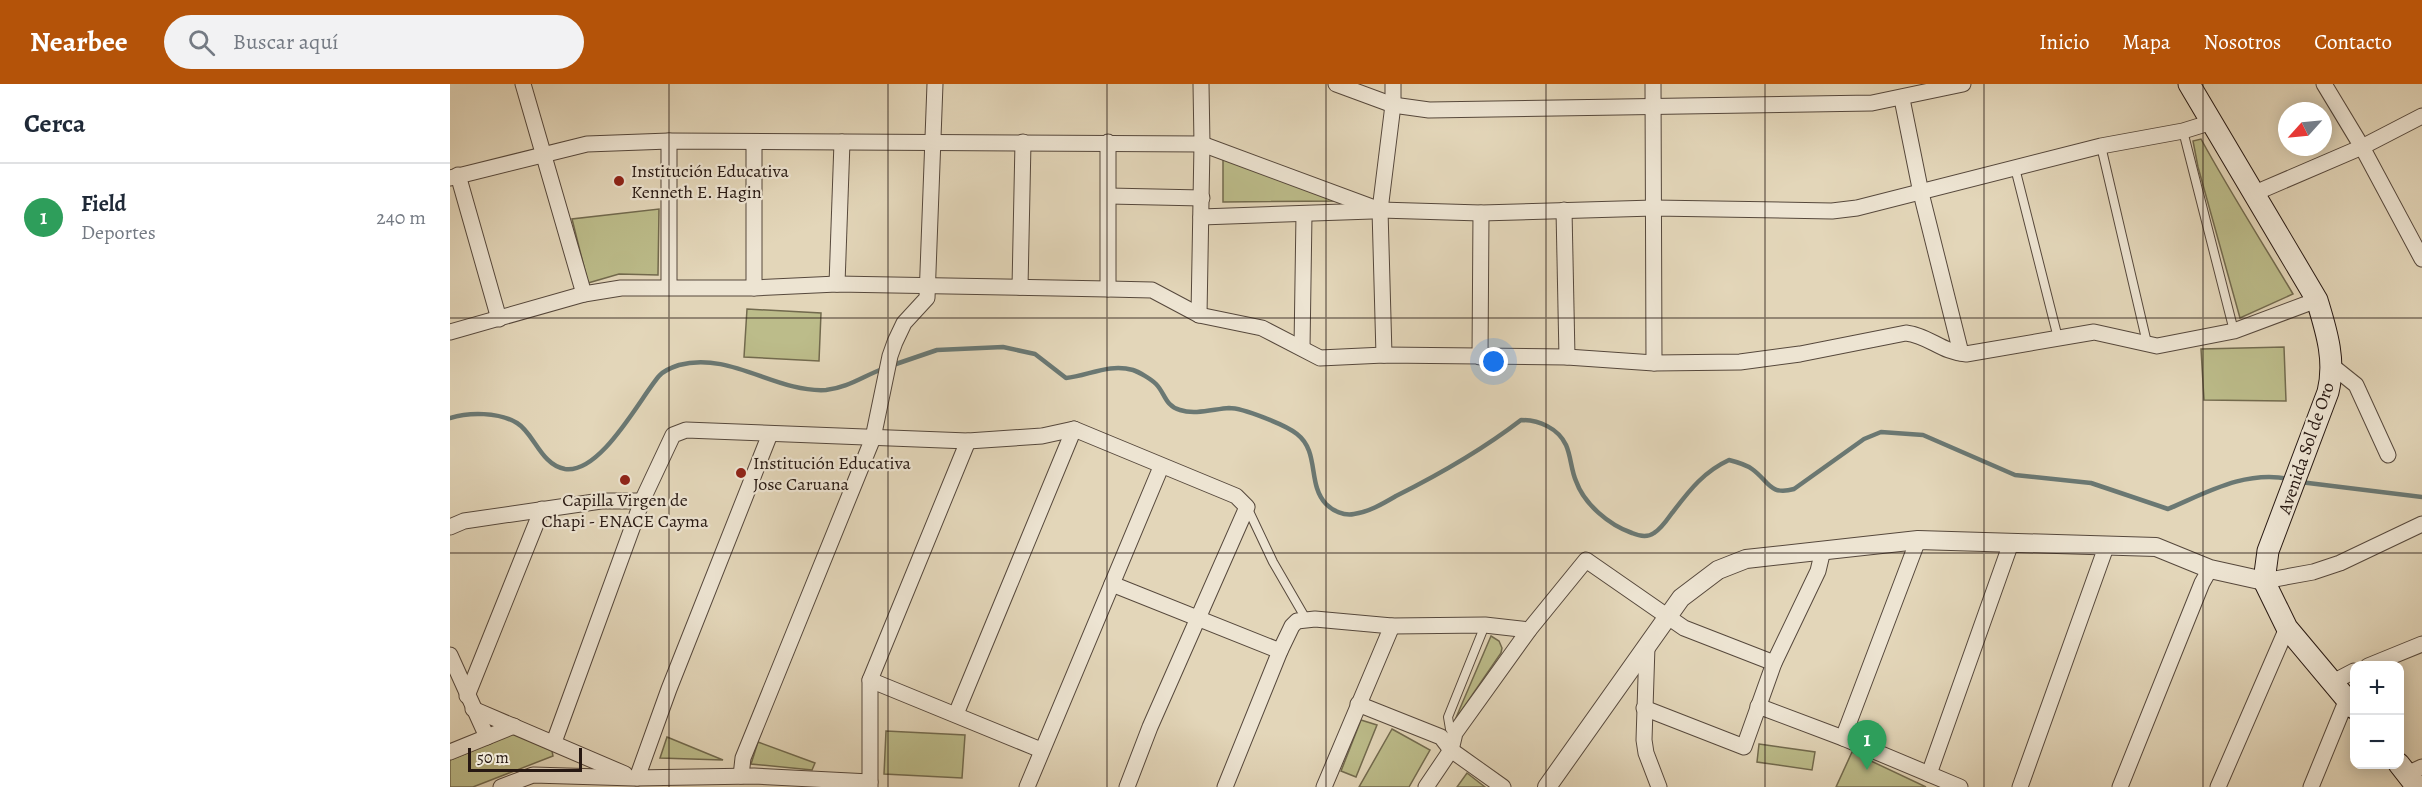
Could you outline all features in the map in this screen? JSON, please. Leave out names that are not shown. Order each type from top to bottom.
[{"type":"main road","name":"Avenida Sol de Oro","points":[[2189,84],[2317,300],[2328,336],[2331,379],[2319,419],[2268,551],[2264,581]]},
{"type":"main road","points":[[2264,581],[2287,628],[2350,702]]},
{"type":"street","points":[[523,84],[584,294]]},
{"type":"street","points":[[749,780],[743,758],[873,438],[895,342],[904,323],[927,298],[936,84]]},
{"type":"street","points":[[1199,315],[1202,198],[1201,84]]},
{"type":"street","points":[[1336,84],[1393,105],[1429,110],[1872,104],[1963,84]]},
{"type":"street","points":[[1384,355],[1380,210],[1393,105],[1393,84]]},
{"type":"street","points":[[1653,84],[1654,363]]},
{"type":"street","points":[[2324,84],[2362,147],[2422,259]]},
{"type":"street","points":[[1902,99],[1921,193],[1961,353]]},
{"type":"street","points":[[2254,193],[2362,147],[2422,117]]},
{"type":"street","points":[[1201,217],[1380,210],[1481,213],[1654,208],[1832,211],[1857,208],[2101,146],[2183,131],[2212,122]]},
{"type":"street","points":[[669,141],[669,287]]},
{"type":"street","points":[[500,319],[454,176],[587,144],[669,141],[1202,144],[1380,210]]},
{"type":"street","points":[[754,142],[754,288]]},
{"type":"street","points":[[837,284],[842,142]]},
{"type":"street","points":[[1020,287],[1023,142]]},
{"type":"street","points":[[1108,142],[1108,289]]},
{"type":"street","points":[[1109,196],[1202,198]]},
{"type":"street","points":[[1564,210],[1567,357]]},
{"type":"street","points":[[1480,357],[1481,213]]},
{"type":"street","points":[[1302,348],[1304,214]]},
{"type":"street","points":[[450,332],[584,294],[621,288],[754,288],[837,284],[1152,290],[1199,315],[1262,328],[1320,358],[1384,355],[1567,357],[1654,363],[1740,362],[1800,354],[1906,333],[1921,335],[1950,352],[1961,353],[2094,332],[2157,346],[2234,331],[2317,300]]},
{"type":"street","points":[[2331,365],[2356,385],[2388,455]]},
{"type":"street","points":[[956,714],[1074,429]]},
{"type":"street","points":[[554,742],[642,501],[673,435],[686,430],[968,441],[1042,436],[1074,429],[1161,467],[1236,496],[1247,507],[1150,727],[1128,787]]},
{"type":"street","points":[[635,778],[770,434]]},
{"type":"street","points":[[501,787],[533,775],[571,781],[635,778],[664,782],[749,780],[870,784],[870,680],[968,441]]},
{"type":"street","points":[[1027,787],[1161,467]]},
{"type":"street","points":[[450,527],[464,521],[601,501],[642,501]]},
{"type":"street","points":[[470,702],[542,509]]},
{"type":"street","points":[[1547,787],[1681,598],[1693,587],[1732,563],[1746,559],[1918,540],[2156,547],[2210,569],[2264,581],[2304,574],[2340,563],[2422,524]]},
{"type":"street","points":[[1843,738],[1918,540]]},
{"type":"street","points":[[1929,774],[2011,543]]},
{"type":"street","points":[[2020,787],[2106,547]]},
{"type":"street","points":[[1644,708],[1744,747],[1774,663],[1818,571],[1822,550]]},
{"type":"street","points":[[1426,787],[1451,750],[1455,733],[1529,630],[1586,560],[1684,628],[1774,663]]},
{"type":"street","points":[[2120,787],[2202,583],[2210,569]]},
{"type":"street","points":[[1112,585],[1280,651]]},
{"type":"street","points":[[1226,787],[1292,626],[1306,619],[1392,626],[1485,625],[1529,630]]},
{"type":"street","points":[[1324,787],[1392,626]]},
{"type":"street","points":[[2218,787],[2287,628]]},
{"type":"street","points":[[2381,661],[2422,645]]},
{"type":"street","points":[[1647,646],[1644,708],[1646,753],[1659,787]]},
{"type":"street","points":[[450,655],[487,737]]},
{"type":"street","points":[[2333,682],[2350,674]]},
{"type":"street","points":[[870,680],[1041,750]]},
{"type":"street","points":[[470,702],[514,726],[635,778]]},
{"type":"street","points":[[1358,704],[1442,737],[1451,750],[1503,787]]},
{"type":"street","points":[[2312,787],[2350,705]]},
{"type":"street","points":[[1758,706],[1843,738],[1960,787]]},
{"type":"street","points":[[450,752],[514,726]]},
{"type":"lane","points":[[2183,131],[2234,331]]},
{"type":"lane","points":[[2101,146],[2147,345]]},
{"type":"lane","points":[[2015,168],[2058,338]]},
{"type":"lane","points":[[1247,507],[1273,562],[1306,619]]},
{"type":"lane","points":[[1455,733],[1450,729],[1448,717],[1485,625]]},
{"type":"green space","points":[[2201,139],[2293,294],[2240,318],[2198,167],[2193,141]]},
{"type":"green space","points":[[1223,158],[1343,201],[1223,202]]},
{"type":"green space","points":[[659,209],[658,275],[619,274],[588,283],[572,219]]},
{"type":"green space","points":[[747,309],[821,313],[819,361],[744,357]]},
{"type":"green space","points":[[2284,347],[2286,401],[2204,400],[2201,349]]},
{"type":"green space","points":[[1491,636],[1499,641],[1502,648],[1501,653],[1455,720]]},
{"type":"green space","points":[[1361,720],[1377,725],[1356,777],[1341,771]]},
{"type":"green space","points":[[1392,729],[1430,750],[1409,787],[1359,787]]},
{"type":"green space","points":[[886,731],[965,735],[962,778],[884,774]]},
{"type":"green space","points":[[515,733],[552,751],[553,756],[473,787],[450,787],[450,760]]},
{"type":"green space","points":[[667,737],[723,760],[660,758]]},
{"type":"green space","points":[[758,742],[815,763],[812,770],[751,764]]},
{"type":"green space","points":[[1759,744],[1815,752],[1812,770],[1757,762]]},
{"type":"green space","points":[[1852,752],[1926,787],[1836,787]]},
{"type":"green space","points":[[1467,773],[1485,787],[1457,787]]},
{"type":"waterway","points":[[893,365],[937,350],[1003,347],[1035,354],[1066,378],[1107,369],[1133,370],[1156,384],[1171,406],[1175,408],[1192,412],[1235,409],[1274,422],[1297,434],[1309,450],[1320,496],[1332,509],[1346,514],[1371,509],[1429,479],[1476,451],[1521,420],[1541,423],[1558,434],[1568,449],[1574,477],[1585,498],[1598,513],[1615,525],[1643,536],[1649,536],[1659,529],[1697,483],[1712,470],[1729,460],[1749,467],[1774,489],[1786,491],[1794,489],[1864,439],[1881,432],[1923,435],[2015,475],[2091,483],[2168,509],[2241,480],[2273,477],[2289,479]]},
{"type":"waterway","points":[[450,418],[484,414],[510,419],[523,428],[550,462],[565,469],[579,467],[606,448],[659,376],[679,365],[698,362],[716,363],[789,385],[826,390],[849,384],[885,368]]},
{"type":"waterway","points":[[2300,482],[2422,497]]},
{"type":"place","name":"Institución Educativa Kenneth E. Hagin","points":[[619,181]]},
{"type":"place","name":"Institución Educativa Jose Caruana","points":[[741,473]]},
{"type":"place","name":"Capilla Virgen de Chapi - ENACE Cayma","points":[[625,480]]},
{"type":"place","name":"Field","points":[[1867,770]]}]
